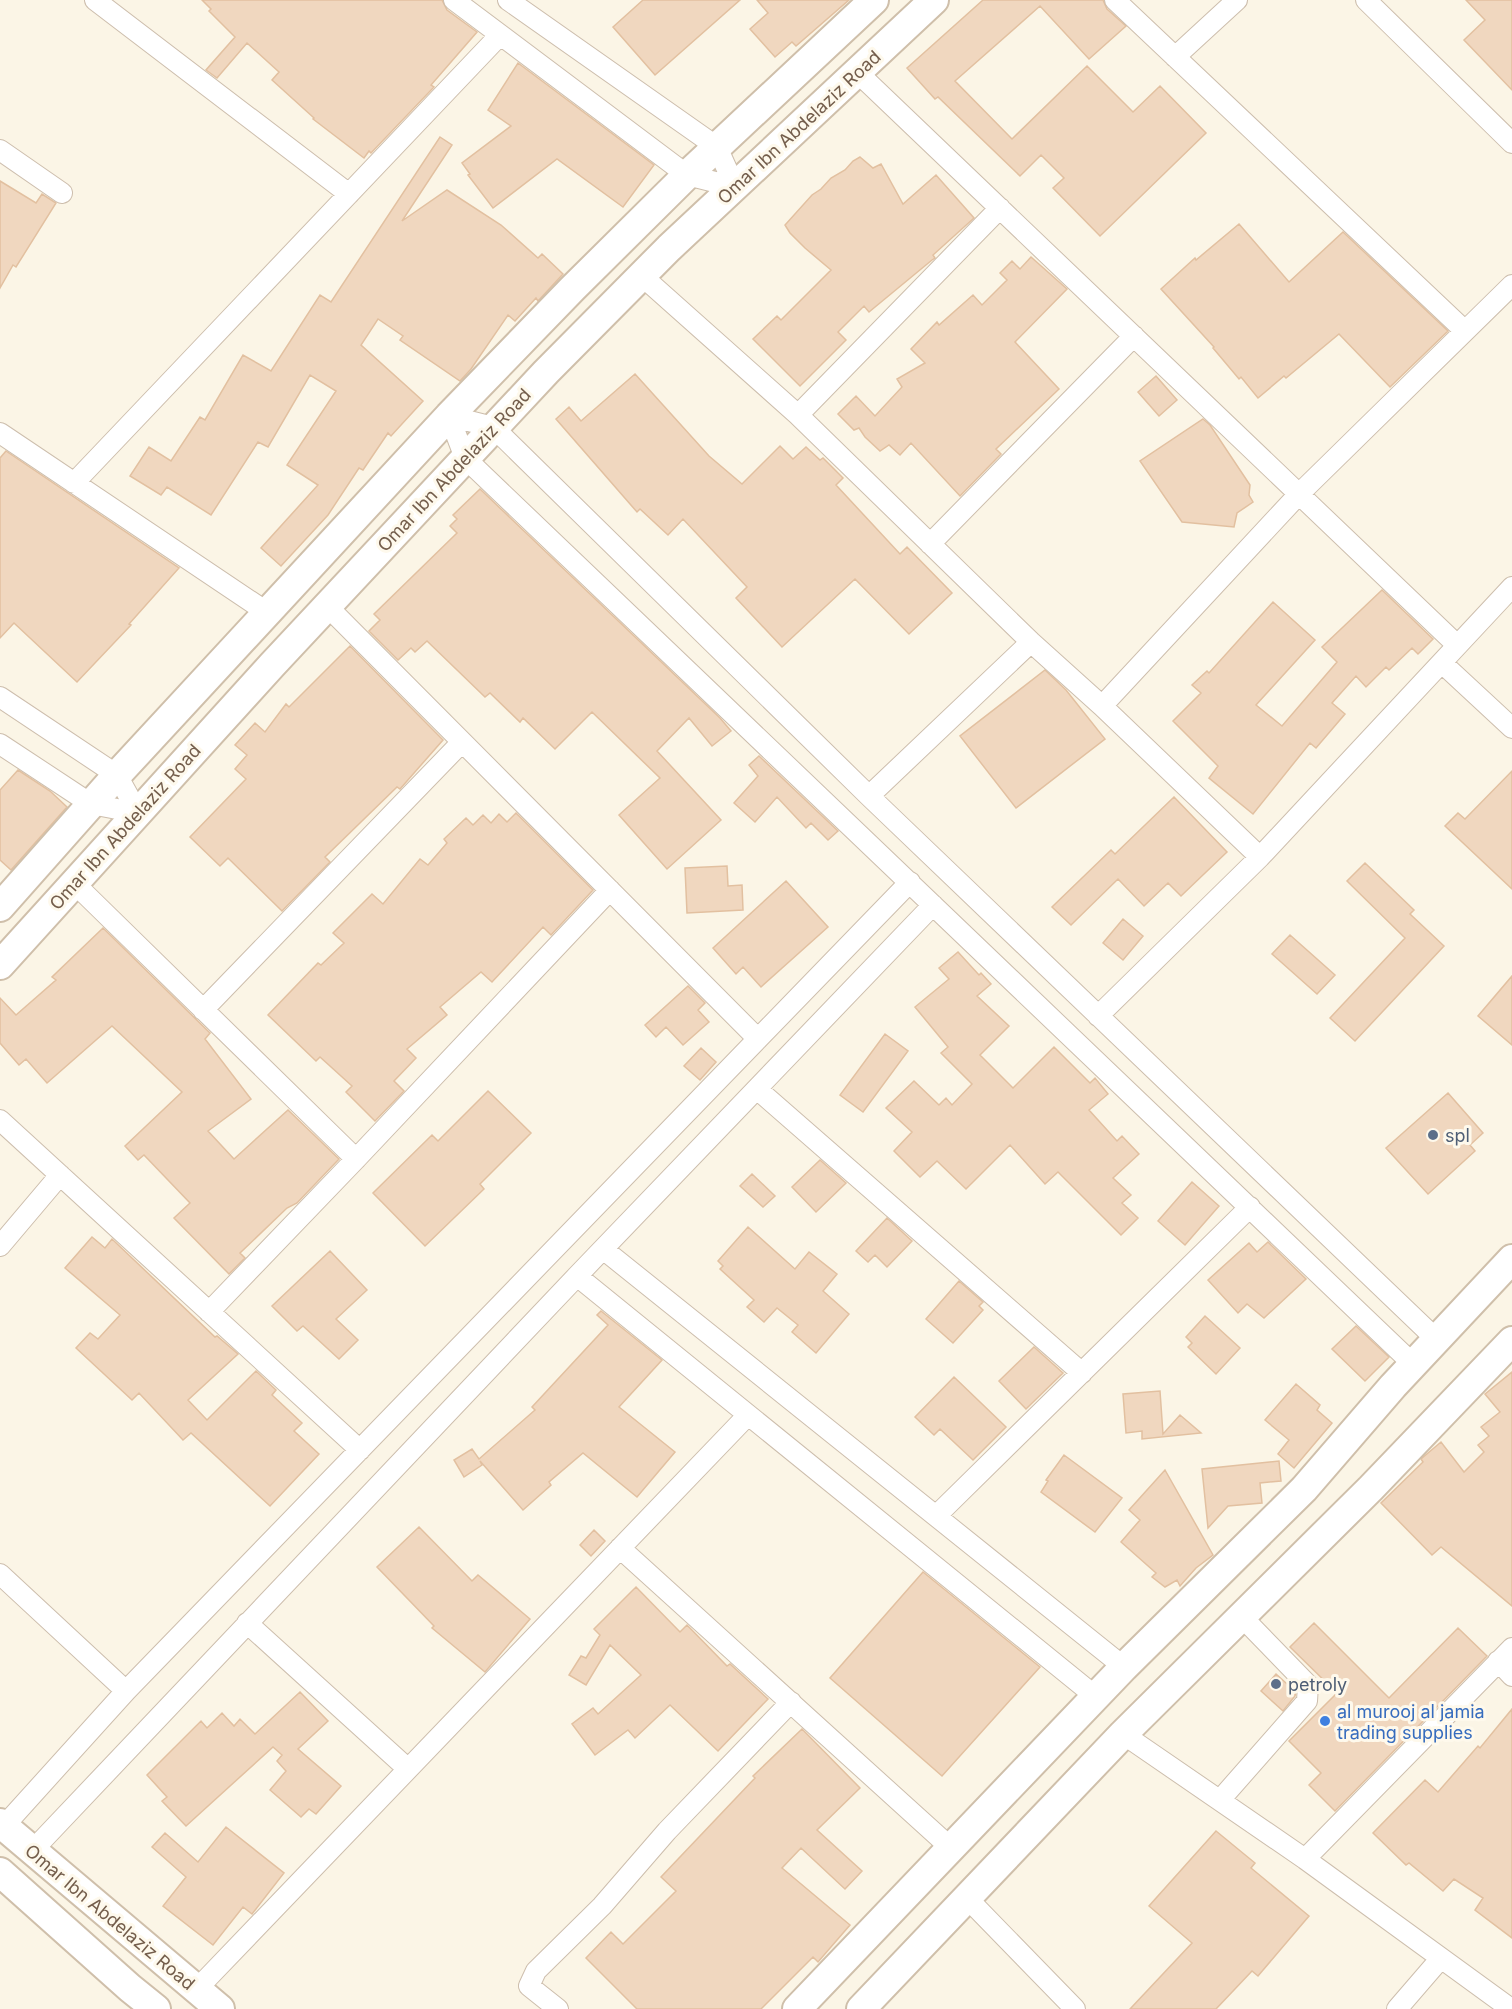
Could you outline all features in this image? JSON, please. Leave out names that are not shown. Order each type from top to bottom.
[{"type":"street","points":[[95,0],[349,194]]},
{"type":"street","points":[[454,0],[687,175],[735,187]]},
{"type":"street","points":[[508,0],[717,147],[735,187]]},
{"type":"street","name":"Omar Ibn Abdelaziz Road","points":[[0,965],[493,427],[669,248],[934,0]]},
{"type":"street","points":[[1115,0],[1465,331]]},
{"type":"street","points":[[1175,57],[1238,0]]},
{"type":"street","points":[[1366,0],[1512,143]]},
{"type":"street","points":[[0,907],[117,775],[449,416],[687,175],[873,1]]},
{"type":"street","points":[[74,483],[500,34]]},
{"type":"street","points":[[857,72],[1457,645]]},
{"type":"street","points":[[0,150],[62,193]]},
{"type":"street","points":[[798,415],[1000,208]]},
{"type":"street","points":[[642,276],[798,415],[1031,642],[1102,706],[1260,857]]},
{"type":"street","points":[[1102,706],[1299,494],[1512,285]]},
{"type":"street","points":[[930,544],[1134,336]]},
{"type":"street","points":[[449,416],[493,427],[869,796],[1436,1339]]},
{"type":"street","points":[[449,416],[465,458],[1413,1364]]},
{"type":"street","points":[[0,433],[268,613]]},
{"type":"street","points":[[1098,1016],[1260,857],[1512,587]]},
{"type":"street","points":[[327,606],[758,1039]]},
{"type":"street","points":[[869,796],[1031,642]]},
{"type":"street","points":[[1442,663],[1512,728]]},
{"type":"street","points":[[0,697],[117,775],[138,813]]},
{"type":"street","points":[[203,1010],[462,742]]},
{"type":"street","points":[[0,744],[91,804],[138,813]]},
{"type":"street","points":[[2,1825],[126,1691],[910,882]]},
{"type":"street","points":[[74,883],[356,1159]]},
{"type":"street","points":[[209,1312],[610,890]]},
{"type":"street","points":[[32,1851],[577,1276],[933,905]]},
{"type":"street","points":[[757,1089],[1082,1373]]},
{"type":"street","points":[[0,1120],[360,1450]]},
{"type":"street","points":[[0,1246],[60,1175]]},
{"type":"street","points":[[936,1516],[1250,1207]]},
{"type":"street","points":[[603,1249],[1124,1666]]},
{"type":"street","points":[[796,2009],[1124,1666],[1304,1490],[1413,1364],[1512,1259]]},
{"type":"street","points":[[577,1276],[1095,1696]]},
{"type":"street","points":[[861,2009],[1123,1734],[1371,1488],[1512,1341]]},
{"type":"street","points":[[196,1990],[748,1414]]},
{"type":"street","points":[[620,1548],[951,1848]]},
{"type":"street","points":[[0,1574],[126,1691]]},
{"type":"street","points":[[1220,1800],[1307,1701],[1308,1685],[1242,1617]]},
{"type":"street","points":[[248,1623],[408,1769]]},
{"type":"street","points":[[1305,1859],[1505,1655],[1512,1676]]},
{"type":"street","points":[[558,2009],[529,1986],[536,1971],[602,1906],[667,1831],[790,1702]]},
{"type":"street","points":[[1123,1734],[1305,1859],[1511,2009]]},
{"type":"street","name":"Omar Ibn Abdelaziz Road","points":[[2,1825],[220,2009]]},
{"type":"street","name":"Omar Ibn Abdelaziz Road","points":[[0,1872],[156,2009]]},
{"type":"street","points":[[967,1898],[1075,2009]]},
{"type":"street","points":[[1397,2009],[1441,1958]]},
{"type":"building","points":[[202,0],[442,0],[447,10],[477,32],[431,85],[434,87],[364,158],[313,119],[272,80],[279,72],[247,43],[217,78],[206,70],[235,37],[209,11],[211,9]]},
{"type":"building","points":[[643,0],[740,0],[655,75],[613,27]]},
{"type":"building","points":[[757,0],[849,0],[796,46],[792,42],[775,57],[750,29],[768,13]]},
{"type":"building","points":[[983,0],[1103,0],[1107,9],[1126,26],[1089,59],[1040,6],[955,81],[1012,139],[1087,66],[1133,112],[1160,86],[1206,133],[1100,236],[1053,188],[1064,178],[1041,155],[1020,176],[938,97],[935,99],[907,68]]},
{"type":"building","points":[[1466,0],[1512,0],[1512,90],[1464,40],[1485,20]]},
{"type":"building","points":[[518,63],[654,165],[623,207],[557,159],[493,208],[468,175],[470,174],[462,163],[511,126],[488,110]]},
{"type":"building","points":[[440,137],[452,145],[402,221],[447,190],[501,225],[538,258],[542,254],[563,274],[538,301],[536,298],[515,321],[508,315],[471,369],[460,381],[400,340],[403,336],[378,319],[361,345],[423,401],[391,436],[388,433],[363,470],[359,468],[328,515],[281,566],[261,548],[318,485],[287,465],[336,391],[310,375],[268,447],[258,442],[211,515],[167,487],[161,495],[130,476],[149,447],[171,461],[200,417],[205,420],[243,355],[271,371],[320,295],[331,302]]},
{"type":"building","points":[[860,157],[873,168],[881,164],[903,204],[936,175],[974,218],[933,255],[935,258],[869,312],[864,306],[838,332],[846,340],[800,386],[753,339],[777,316],[781,320],[831,270],[805,248],[785,225],[812,195]]},
{"type":"building","points":[[0,181],[36,203],[42,194],[56,203],[16,267],[13,265],[0,288]]},
{"type":"building","points":[[1239,224],[1289,282],[1343,232],[1448,331],[1390,387],[1339,334],[1258,398],[1161,289],[1195,258],[1196,260]]},
{"type":"building","points":[[1031,257],[1067,289],[1015,342],[1059,389],[996,449],[1001,454],[960,496],[911,443],[900,455],[889,445],[880,451],[859,428],[854,430],[838,414],[856,396],[875,416],[902,387],[897,379],[925,363],[911,349],[937,322],[939,325],[973,295],[982,305],[1007,280],[1000,273],[1012,261],[1020,269]]},
{"type":"building","points":[[635,374],[709,456],[742,484],[780,446],[793,459],[806,447],[820,460],[823,458],[843,478],[836,485],[900,554],[907,547],[952,593],[909,634],[855,579],[782,647],[736,598],[747,587],[683,519],[668,535],[640,509],[637,512],[556,419],[569,407],[581,421]]},
{"type":"building","points":[[1156,376],[1177,400],[1159,416],[1138,392]]},
{"type":"building","points":[[1203,419],[1210,425],[1250,485],[1249,495],[1253,502],[1237,513],[1234,527],[1182,522],[1140,461]]},
{"type":"building","points":[[6,451],[179,568],[129,624],[131,625],[77,682],[14,623],[0,638],[0,458]]},
{"type":"building","points":[[480,489],[731,731],[712,746],[689,718],[657,751],[721,820],[667,869],[619,815],[660,778],[592,712],[555,749],[523,718],[520,722],[490,693],[485,697],[427,641],[415,652],[411,648],[398,660],[369,631],[380,620],[374,614],[457,533],[450,526],[457,519],[453,515]]},
{"type":"building","points":[[1382,590],[1433,639],[1418,654],[1412,648],[1389,670],[1386,667],[1366,687],[1356,676],[1332,703],[1345,714],[1316,748],[1310,743],[1253,814],[1209,778],[1218,766],[1173,721],[1201,693],[1192,685],[1207,671],[1209,673],[1273,602],[1315,640],[1256,705],[1282,726],[1337,662],[1322,647]]},
{"type":"building","points":[[350,646],[443,740],[400,789],[397,787],[325,857],[330,862],[282,911],[228,858],[220,866],[190,837],[246,779],[235,769],[247,755],[235,745],[255,723],[265,732],[286,704],[289,707]]},
{"type":"building","points":[[1045,670],[1066,690],[1105,739],[1016,808],[960,736]]},
{"type":"building","points":[[759,756],[838,831],[828,840],[811,823],[806,828],[777,797],[755,822],[734,803],[758,776],[749,765]]},
{"type":"building","points":[[18,770],[50,791],[67,807],[11,870],[0,860],[0,790]]},
{"type":"building","points":[[1512,771],[1512,889],[1445,826],[1458,813],[1465,819]]},
{"type":"building","points":[[1174,797],[1227,852],[1181,896],[1168,883],[1144,906],[1118,879],[1071,925],[1052,907],[1111,850],[1115,854]]},
{"type":"building","points":[[516,813],[593,890],[551,935],[543,927],[492,982],[481,972],[440,1007],[447,1015],[407,1049],[416,1058],[394,1081],[404,1091],[375,1121],[346,1092],[352,1086],[320,1057],[316,1061],[268,1015],[318,963],[321,965],[344,943],[333,933],[372,894],[383,904],[420,859],[428,865],[447,843],[444,839],[466,818],[473,825],[483,815],[491,823],[499,814],[507,822]]},
{"type":"building","points":[[1365,863],[1414,910],[1410,914],[1444,946],[1355,1041],[1330,1018],[1405,938],[1347,881]]},
{"type":"building","points":[[727,866],[728,886],[742,885],[743,910],[687,913],[685,868]]},
{"type":"building","points":[[786,881],[828,927],[761,987],[743,967],[736,974],[713,948]]},
{"type":"building","points":[[1123,919],[1143,936],[1123,960],[1103,943]]},
{"type":"building","points":[[103,928],[210,1033],[205,1039],[251,1099],[208,1131],[234,1159],[288,1110],[339,1159],[297,1203],[287,1208],[240,1253],[245,1258],[229,1274],[174,1218],[190,1203],[144,1155],[138,1160],[125,1146],[182,1092],[112,1026],[47,1083],[26,1059],[19,1065],[0,1043],[0,998],[16,1015],[56,980],[52,977]]},
{"type":"building","points":[[1290,935],[1335,975],[1317,994],[1272,954]]},
{"type":"building","points":[[958,952],[979,975],[981,973],[991,984],[977,996],[1009,1026],[980,1055],[1013,1088],[1054,1047],[1090,1083],[1095,1078],[1108,1094],[1089,1110],[1117,1141],[1122,1136],[1139,1154],[1113,1178],[1131,1195],[1122,1203],[1138,1218],[1121,1235],[1058,1172],[1045,1184],[1010,1145],[966,1189],[937,1161],[920,1177],[894,1151],[912,1132],[886,1108],[914,1081],[939,1105],[946,1098],[952,1105],[972,1084],[941,1053],[948,1047],[915,1007],[949,979],[939,968]]},
{"type":"building","points":[[1512,976],[1512,1045],[1478,1016]]},
{"type":"building","points":[[688,986],[705,1003],[698,1010],[709,1022],[683,1045],[666,1027],[656,1037],[645,1025]]},
{"type":"building","points":[[885,1034],[908,1051],[863,1112],[840,1095]]},
{"type":"building","points":[[701,1048],[716,1062],[700,1080],[684,1066]]},
{"type":"building","points":[[488,1091],[531,1133],[480,1184],[484,1189],[425,1246],[373,1193],[432,1135],[438,1141]]},
{"type":"building","points":[[1448,1093],[1483,1133],[1470,1145],[1475,1151],[1428,1194],[1386,1148]]},
{"type":"building","points":[[820,1160],[846,1183],[816,1212],[792,1187]]},
{"type":"building","points":[[752,1174],[775,1196],[763,1207],[740,1186]]},
{"type":"building","points":[[1192,1182],[1219,1206],[1185,1245],[1158,1221]]},
{"type":"building","points":[[887,1218],[912,1241],[887,1267],[875,1255],[868,1262],[856,1251]]},
{"type":"building","points":[[748,1227],[795,1269],[809,1252],[837,1274],[823,1291],[849,1314],[816,1353],[792,1332],[798,1325],[777,1308],[764,1322],[747,1307],[754,1300],[720,1269],[723,1266],[718,1261]]},
{"type":"building","points":[[92,1237],[105,1248],[112,1239],[215,1337],[217,1336],[238,1354],[188,1400],[207,1420],[256,1371],[276,1390],[272,1395],[302,1423],[294,1431],[319,1454],[270,1506],[191,1433],[183,1440],[139,1393],[132,1400],[76,1348],[90,1333],[98,1339],[120,1315],[65,1268]]},
{"type":"building","points":[[1268,1242],[1306,1279],[1264,1318],[1247,1304],[1238,1313],[1208,1280],[1249,1243],[1257,1252]]},
{"type":"building","points":[[330,1251],[367,1290],[336,1319],[358,1340],[339,1359],[303,1326],[297,1331],[272,1306]]},
{"type":"building","points":[[959,1281],[983,1302],[979,1306],[983,1310],[953,1343],[926,1319]]},
{"type":"building","points":[[601,1311],[662,1360],[619,1407],[675,1452],[637,1497],[583,1453],[549,1482],[551,1485],[523,1510],[480,1461],[482,1465],[464,1477],[454,1460],[472,1449],[479,1459],[535,1410],[532,1407],[608,1325],[597,1315]]},
{"type":"building","points":[[1205,1316],[1240,1348],[1216,1374],[1188,1347],[1192,1343],[1186,1337]]},
{"type":"building","points":[[1356,1326],[1389,1357],[1365,1381],[1332,1349]]},
{"type":"building","points":[[1034,1347],[1063,1373],[1026,1409],[999,1381]]},
{"type":"building","points":[[1512,1372],[1512,1606],[1441,1547],[1432,1555],[1381,1503],[1423,1462],[1421,1459],[1441,1442],[1464,1472],[1484,1452],[1478,1445],[1489,1436],[1481,1427],[1500,1412],[1485,1394]]},
{"type":"building","points":[[954,1377],[1006,1427],[973,1460],[940,1429],[934,1435],[915,1417]]},
{"type":"building","points":[[1296,1384],[1320,1405],[1317,1410],[1332,1423],[1294,1468],[1278,1454],[1289,1440],[1265,1420]]},
{"type":"building","points":[[1160,1391],[1163,1434],[1180,1415],[1201,1433],[1142,1439],[1142,1431],[1126,1433],[1123,1394]]},
{"type":"building","points":[[1064,1455],[1122,1498],[1095,1532],[1041,1492],[1048,1481],[1046,1480]]},
{"type":"building","points":[[1279,1461],[1281,1481],[1260,1483],[1262,1503],[1228,1506],[1208,1528],[1202,1469]]},
{"type":"building","points":[[1165,1470],[1213,1555],[1196,1568],[1180,1586],[1177,1580],[1165,1587],[1152,1577],[1156,1573],[1121,1542],[1140,1520],[1129,1510]]},
{"type":"building","points":[[419,1527],[472,1581],[478,1575],[530,1619],[485,1672],[432,1628],[434,1626],[377,1567]]},
{"type":"building","points":[[594,1530],[605,1541],[591,1556],[580,1545]]},
{"type":"building","points":[[923,1572],[1040,1667],[942,1776],[830,1678]]},
{"type":"building","points":[[636,1587],[680,1632],[687,1625],[727,1666],[730,1664],[768,1699],[718,1751],[670,1705],[635,1738],[628,1730],[595,1755],[572,1724],[593,1708],[598,1714],[641,1675],[610,1645],[586,1685],[569,1675],[581,1656],[586,1658],[600,1635],[594,1629]]},
{"type":"building","points":[[1314,1623],[1389,1698],[1458,1628],[1487,1656],[1335,1811],[1309,1785],[1321,1773],[1289,1741],[1337,1693],[1290,1647]]},
{"type":"building","points":[[1276,1674],[1296,1692],[1283,1711],[1261,1691]]},
{"type":"building","points":[[300,1692],[328,1721],[298,1749],[341,1786],[316,1814],[309,1809],[301,1817],[270,1790],[286,1771],[277,1761],[282,1755],[273,1747],[186,1826],[162,1801],[167,1797],[147,1775],[201,1721],[207,1728],[222,1713],[234,1726],[240,1719],[255,1734]]},
{"type":"building","points":[[1512,1709],[1512,1938],[1475,1910],[1483,1898],[1454,1879],[1443,1891],[1409,1863],[1406,1865],[1373,1833],[1425,1780],[1438,1792],[1478,1746],[1480,1748]]},
{"type":"building","points":[[802,1729],[860,1788],[817,1830],[862,1871],[845,1889],[801,1848],[782,1868],[850,1925],[818,1962],[813,1957],[761,2009],[637,2009],[586,1958],[611,1932],[623,1944],[676,1891],[661,1877],[755,1778],[753,1776]]},
{"type":"building","points":[[226,1827],[284,1873],[252,1914],[243,1907],[213,1945],[163,1906],[186,1877],[152,1847],[165,1833],[198,1862]]},
{"type":"building","points":[[1216,1831],[1255,1863],[1251,1868],[1309,1916],[1258,1976],[1252,1971],[1216,2009],[1130,2009],[1192,1943],[1149,1906]]},
{"type":"place","name":"spl","points":[[1433,1135]]},
{"type":"place","name":"petroly","points":[[1276,1684]]},
{"type":"place","name":"al murooj al jamia trading supplies","points":[[1325,1721]]}]
